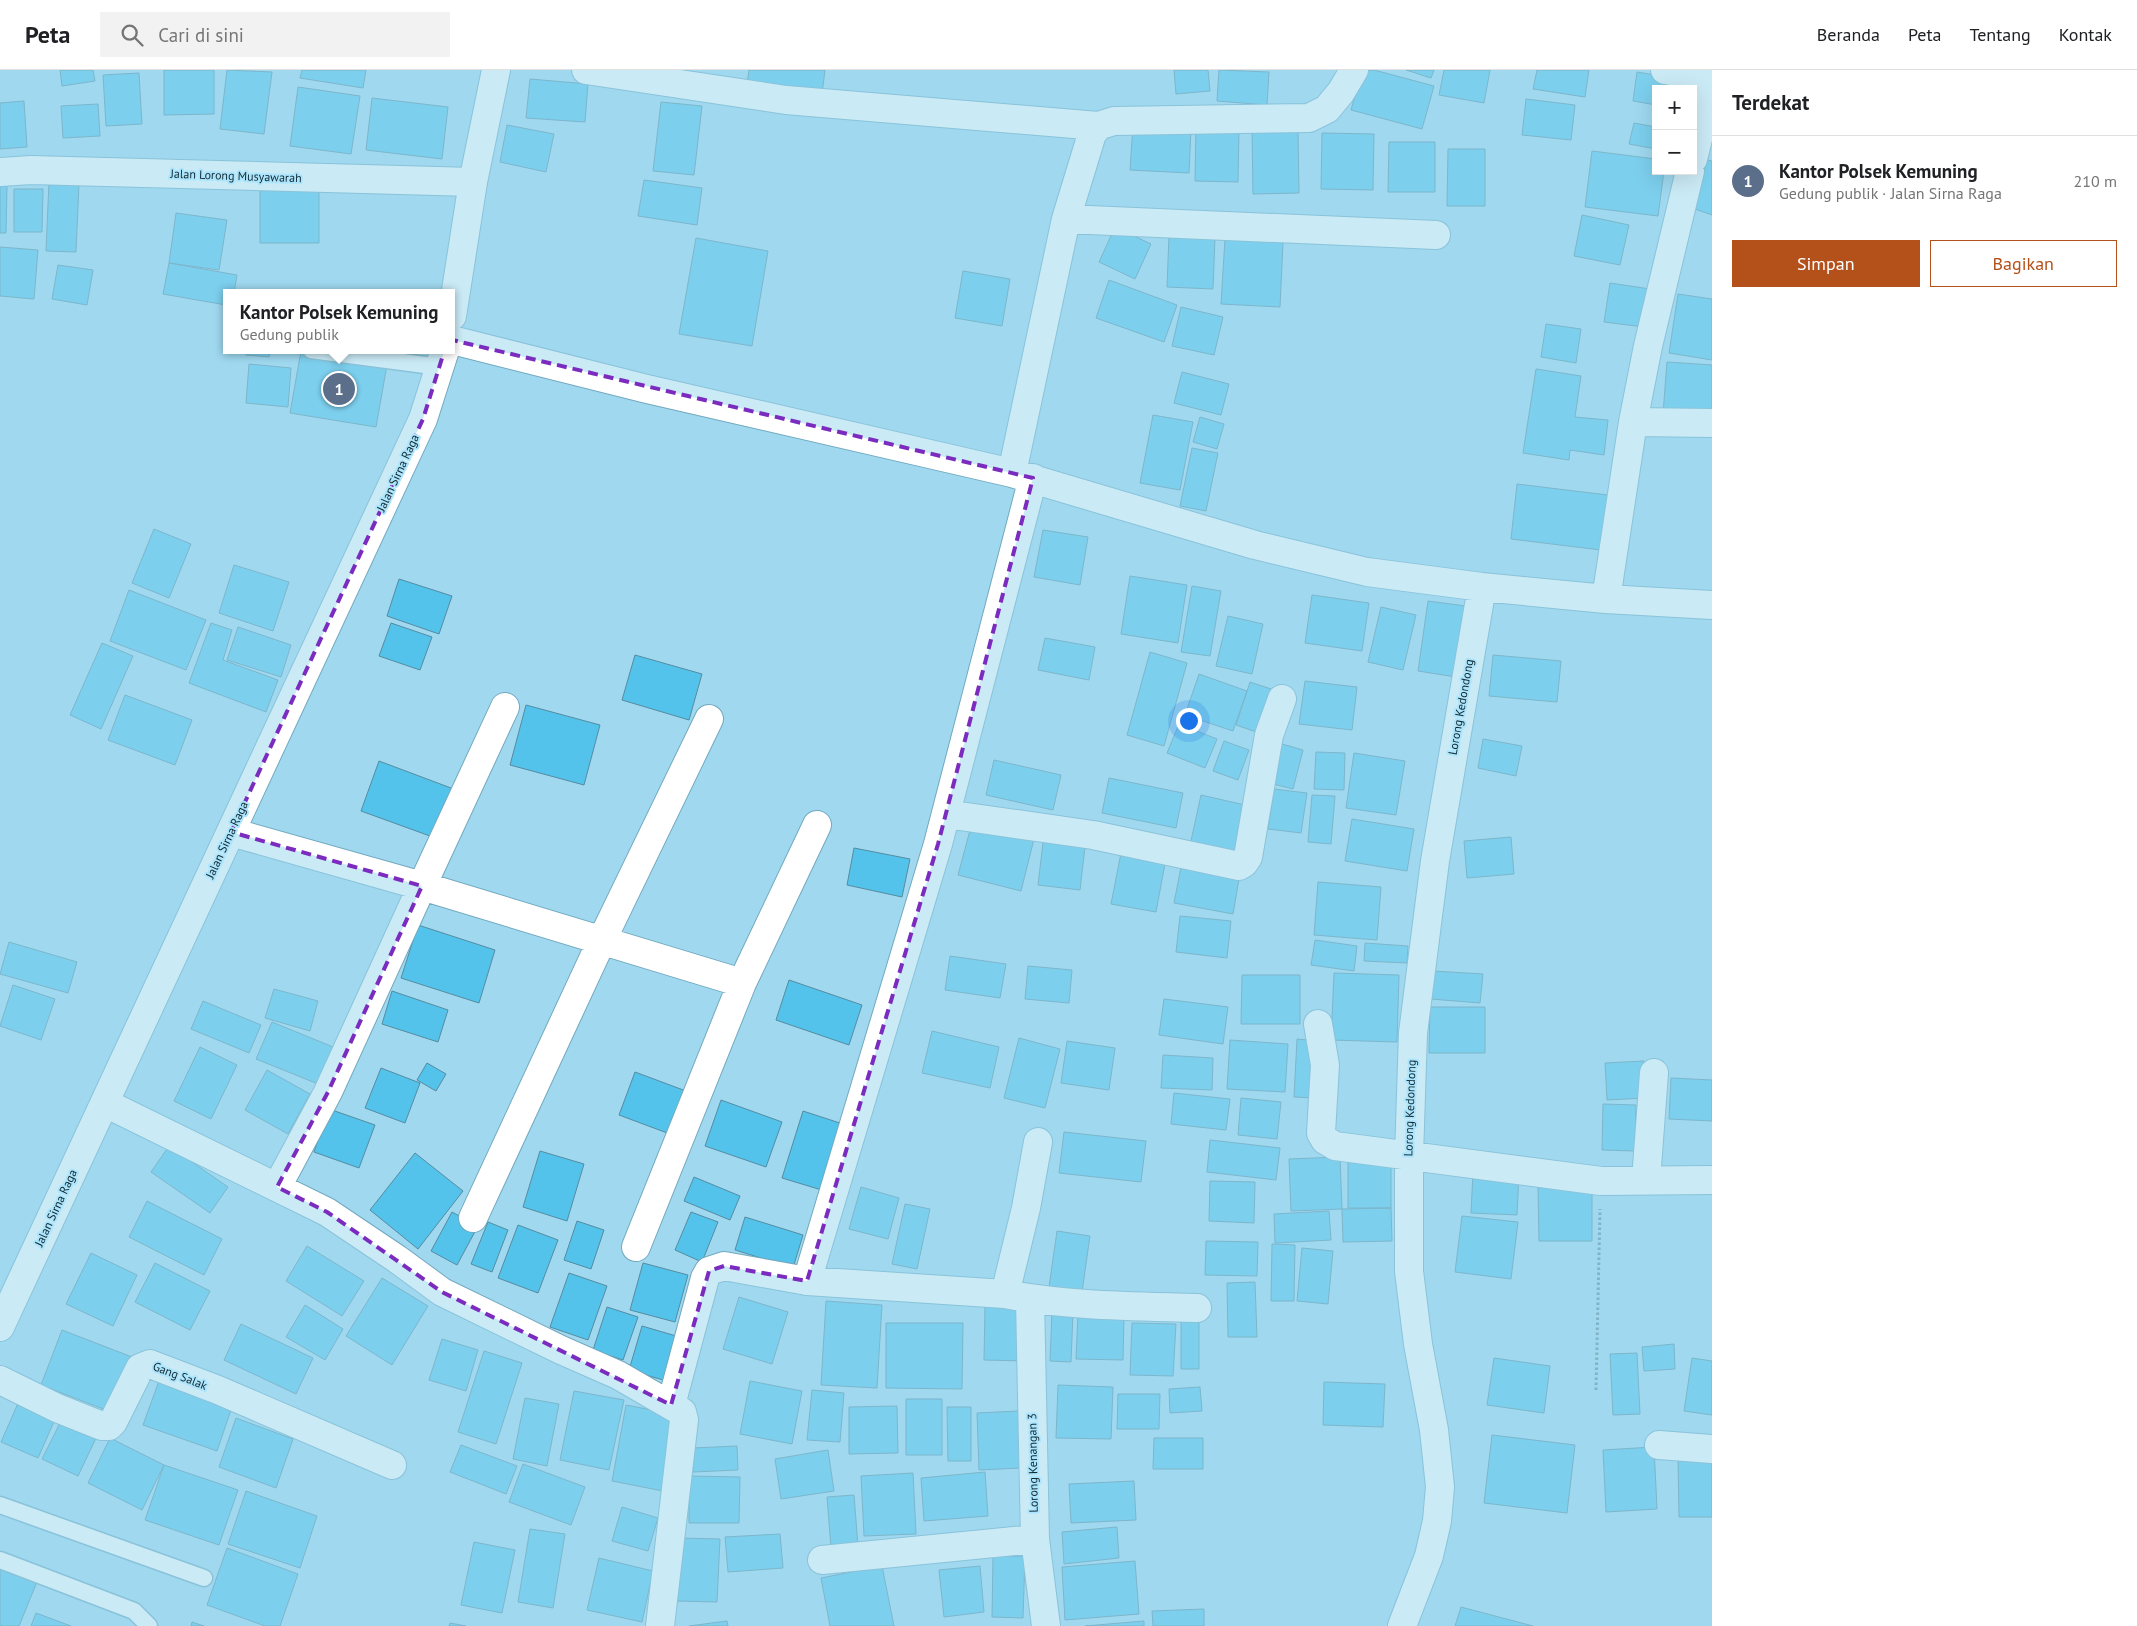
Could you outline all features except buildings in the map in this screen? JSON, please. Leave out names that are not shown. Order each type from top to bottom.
[{"type":"street","points":[[455,297],[473,182],[496,70]]},
{"type":"street","points":[[586,70],[786,100],[1098,126],[1114,120],[1309,118],[1327,109],[1354,70]]},
{"type":"street","points":[[1665,70],[1712,78]]},
{"type":"street","points":[[1697,143],[1712,82]]},
{"type":"street","points":[[807,1281],[946,814],[1023,475],[1066,218],[1092,134],[1098,126]]},
{"type":"street","name":"Jalan Lorong Musyawarah","points":[[0,172],[31,170],[473,182]]},
{"type":"street","points":[[1606,599],[1648,346],[1689,175]]},
{"type":"street","points":[[1066,218],[1436,235]]},
{"type":"street","points":[[455,341],[647,390],[1023,475],[1255,545],[1367,572],[1482,587],[1606,599],[1712,605]]},
{"type":"street","name":"Jalan Sirna Raga","points":[[0,1327],[423,419],[442,359]]},
{"type":"street","points":[[1634,422],[1712,423]]},
{"type":"street","name":"Lorong Kedondong","points":[[1402,1626],[1429,1556],[1437,1521],[1440,1487],[1434,1430],[1412,1306],[1409,1271],[1408,1156],[1413,1033],[1433,871],[1482,587]]},
{"type":"street","points":[[946,814],[1093,835],[1239,866],[1248,857],[1269,734],[1282,699]]},
{"type":"street","points":[[277,1187],[328,1092],[505,707]]},
{"type":"street","points":[[473,1218],[602,940],[709,719]]},
{"type":"street","points":[[636,1247],[742,984],[817,825]]},
{"type":"street","points":[[231,832],[422,886],[742,984]]},
{"type":"street","points":[[1318,1024],[1325,1065],[1321,1133],[1324,1140],[1335,1146],[1600,1181],[1712,1180]]},
{"type":"street","points":[[1646,1180],[1654,1073]]},
{"type":"street","points":[[105,1103],[327,1212],[442,1292],[561,1350],[618,1375],[682,1412],[684,1420],[660,1625]]},
{"type":"street","name":"Lorong Kenangan 3","points":[[1038,1142],[1026,1208],[1018,1297],[1035,1539],[1046,1626]]},
{"type":"street","points":[[671,1405],[705,1278],[710,1271],[724,1266],[807,1281],[1111,1305],[1197,1308]]},
{"type":"street","name":"Gang Salak","points":[[0,1380],[58,1408],[102,1426],[109,1426],[114,1422],[140,1368],[150,1364],[218,1390],[392,1465]]},
{"type":"street","points":[[1659,1445],[1712,1449]]},
{"type":"street","points":[[822,1560],[1035,1539]]},
{"type":"lane","points":[[369,354],[442,359]]},
{"type":"lane","points":[[0,1505],[204,1578]]},
{"type":"lane","points":[[0,1560],[134,1611],[149,1626]]},
{"type":"path","points":[[1596,1390],[1600,1181]]},
{"type":"highlighted area","points":[[448,339],[1033,478],[938,844],[807,1281],[724,1266],[709,1271],[671,1405],[442,1292],[327,1212],[277,1187],[328,1092],[422,886],[231,832],[423,419]]},
{"type":"place","name":"Kantor Polsek Kemuning","points":[[339,389]]}]
